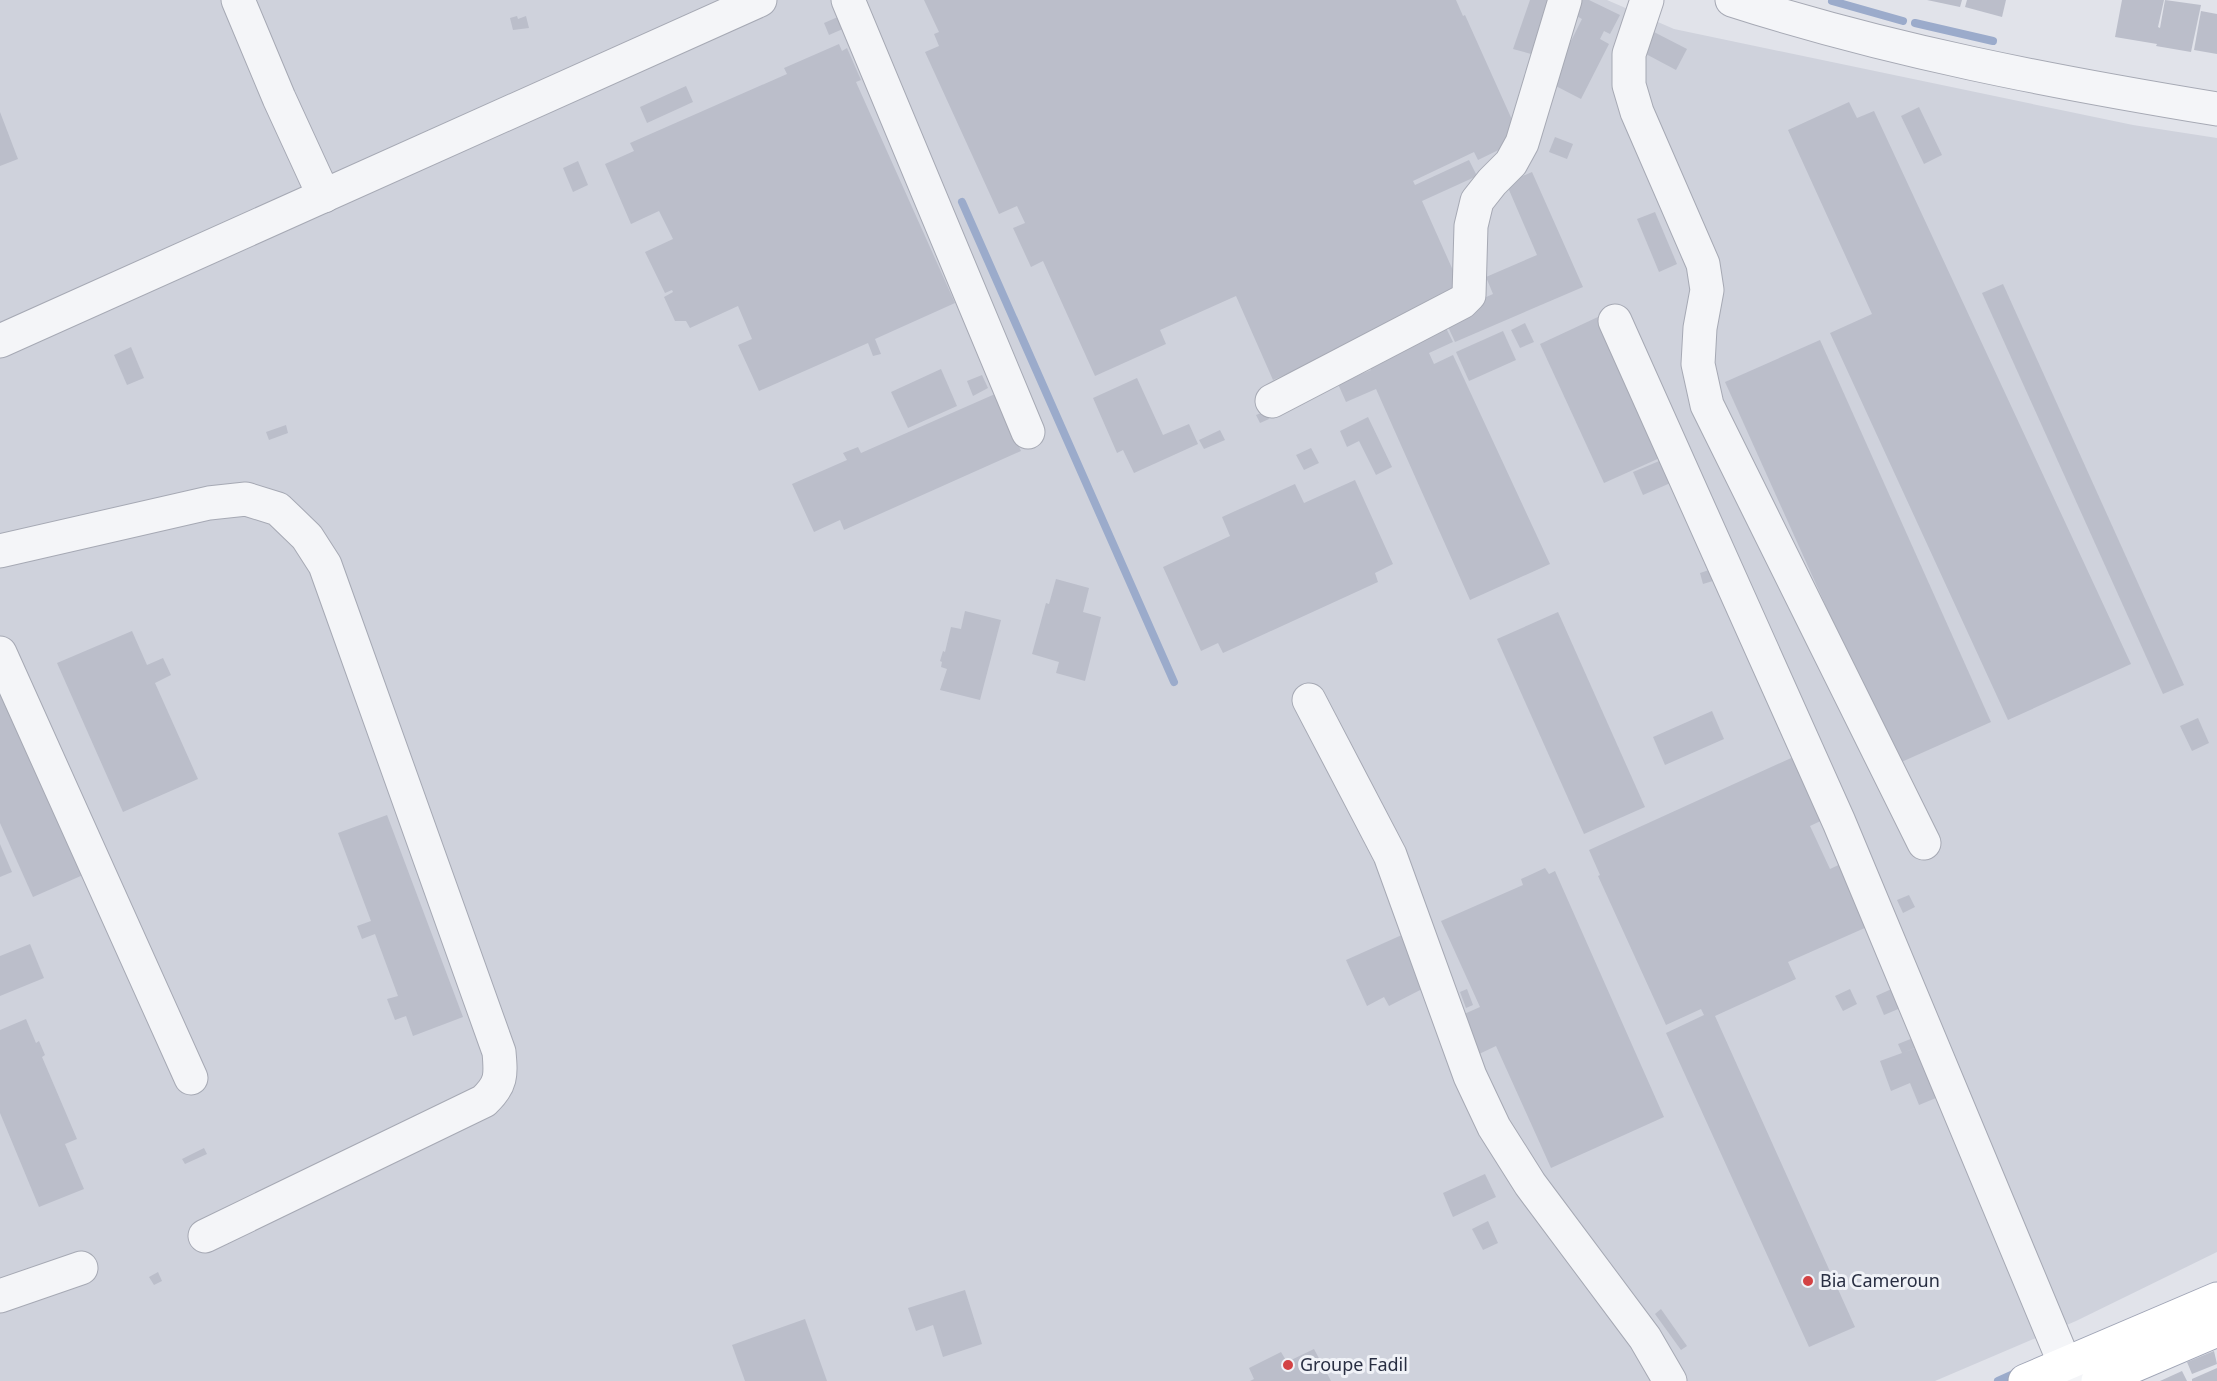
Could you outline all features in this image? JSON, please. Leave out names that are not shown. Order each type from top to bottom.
[{"type":"main road","points":[[2025,1381],[2069,1372],[2217,1299]]},
{"type":"main road","points":[[2098,1381],[2217,1330]]},
{"type":"street","points":[[238,0],[279,98],[324,196]]},
{"type":"street","points":[[0,341],[760,0]]},
{"type":"street","points":[[848,0],[1028,432]]},
{"type":"street","points":[[1272,401],[1462,302],[1469,295],[1471,226],[1477,201],[1492,182],[1512,163],[1522,143],[1565,0]]},
{"type":"street","points":[[1647,0],[1629,54],[1629,85],[1637,112],[1703,264],[1707,290],[1700,328],[1698,364],[1707,405],[1924,843]]},
{"type":"street","points":[[1732,0],[1809,25],[1972,64],[2217,109]]},
{"type":"street","points":[[1615,321],[1839,822],[2069,1372]]},
{"type":"street","points":[[0,551],[209,503],[246,499],[278,509],[306,537],[325,565],[499,1052],[501,1072],[497,1089],[484,1101],[205,1236]]},
{"type":"street","points":[[0,653],[191,1078]]},
{"type":"street","points":[[1309,700],[1390,855],[1470,1076],[1494,1127],[1530,1184],[1645,1338],[1670,1381]]},
{"type":"street","points":[[0,1296],[81,1268]]},
{"type":"shaded area","points":[[0,0],[1607,0],[1674,29],[2133,125],[2217,138],[2217,1252],[2076,1321],[1935,1381],[0,1381]]},
{"type":"building","points":[[924,0],[1456,0],[1463,16],[1465,15],[1518,133],[1515,142],[1478,160],[1474,152],[1413,181],[1415,185],[1469,160],[1477,176],[1422,201],[1464,295],[1273,380],[1236,296],[1160,330],[1166,344],[1095,376],[1043,261],[1031,267],[1013,228],[1025,223],[1017,206],[999,214],[925,52],[939,46],[934,34],[939,32]]},
{"type":"building","points":[[1530,0],[1549,0],[1531,54],[1513,49]]},
{"type":"building","points":[[1580,0],[1589,0],[1620,15],[1610,34],[1604,31],[1600,39],[1609,44],[1581,99],[1550,83],[1582,19],[1573,14]]},
{"type":"building","points":[[1927,0],[1962,0],[1960,7]]},
{"type":"building","points":[[1967,0],[2006,0],[2002,17],[1965,7]]},
{"type":"building","points":[[2122,0],[2164,0],[2158,27],[2160,28],[2165,0],[2201,5],[2191,52],[2115,37]]},
{"type":"building","points":[[2201,11],[2217,14],[2217,54],[2194,50]]},
{"type":"building","points":[[847,13],[852,25],[829,35],[824,23]]},
{"type":"building","points":[[517,16],[518,19],[526,16],[529,28],[513,30],[510,18]]},
{"type":"building","points":[[1654,32],[1687,49],[1676,70],[1644,53]]},
{"type":"building","points":[[839,44],[842,51],[847,48],[861,80],[856,82],[955,303],[875,339],[881,354],[873,356],[868,343],[759,391],[738,345],[752,339],[738,306],[690,328],[686,321],[675,321],[664,297],[673,292],[672,290],[665,293],[645,252],[673,239],[659,211],[631,224],[605,164],[634,151],[630,143],[787,74],[784,68]]},
{"type":"building","points":[[686,86],[693,102],[647,123],[640,107]]},
{"type":"building","points":[[1849,102],[1857,118],[1874,111],[2131,664],[2008,720],[1830,333],[1872,314],[1788,130]]},
{"type":"building","points":[[1919,107],[1942,155],[1924,164],[1901,116]]},
{"type":"building","points":[[0,112],[18,159],[0,166]]},
{"type":"building","points":[[1555,137],[1573,144],[1567,159],[1549,152]]},
{"type":"building","points":[[578,161],[588,185],[573,192],[563,168]]},
{"type":"building","points":[[1532,172],[1583,287],[1455,342],[1443,316],[1493,294],[1486,277],[1537,255],[1506,183]]},
{"type":"building","points":[[1655,212],[1677,264],[1659,272],[1637,219]]},
{"type":"building","points":[[2003,284],[2184,685],[2163,694],[1982,293]]},
{"type":"building","points":[[1600,316],[1662,457],[1604,483],[1540,344]]},
{"type":"building","points":[[1525,323],[1534,342],[1520,348],[1511,330]]},
{"type":"building","points":[[1445,326],[1453,342],[1429,353],[1434,364],[1453,355],[1550,564],[1470,600],[1376,389],[1346,402],[1338,384],[1371,370],[1366,361]]},
{"type":"building","points":[[1503,331],[1516,360],[1469,381],[1456,352]]},
{"type":"building","points":[[1820,340],[1991,722],[1897,764],[1725,382]]},
{"type":"building","points":[[131,347],[144,378],[127,385],[114,355]]},
{"type":"building","points":[[941,369],[957,406],[908,428],[891,392]]},
{"type":"building","points":[[982,375],[988,388],[973,396],[967,381]]},
{"type":"building","points":[[1137,378],[1163,435],[1189,424],[1198,444],[1134,473],[1123,450],[1117,453],[1093,398]]},
{"type":"building","points":[[995,394],[1021,451],[844,530],[840,520],[814,532],[792,484],[847,460],[843,453],[858,447],[861,453]]},
{"type":"building","points":[[1266,411],[1269,419],[1260,423],[1256,415]]},
{"type":"building","points":[[1368,417],[1392,467],[1376,475],[1359,441],[1347,447],[1340,431]]},
{"type":"building","points":[[286,425],[288,433],[269,440],[266,432]]},
{"type":"building","points":[[1220,430],[1225,440],[1204,449],[1199,440]]},
{"type":"building","points":[[1311,448],[1319,463],[1304,470],[1296,455]]},
{"type":"building","points":[[1664,459],[1675,481],[1643,495],[1633,472]]},
{"type":"building","points":[[1355,480],[1393,564],[1375,573],[1378,582],[1223,653],[1218,643],[1201,651],[1163,567],[1230,536],[1222,517],[1295,484],[1304,503]]},
{"type":"building","points":[[1712,569],[1716,580],[1703,584],[1700,573]]},
{"type":"building","points":[[1056,579],[1089,588],[1083,612],[1101,617],[1085,681],[1056,673],[1059,662],[1032,654],[1046,603],[1049,604]]},
{"type":"building","points":[[965,611],[1001,620],[980,700],[940,690],[947,669],[941,667],[943,651],[945,652],[951,627],[961,629]]},
{"type":"building","points":[[1558,612],[1645,807],[1584,834],[1497,639]]},
{"type":"building","points":[[132,631],[147,665],[163,658],[171,675],[155,683],[198,779],[123,812],[57,663]]},
{"type":"building","points":[[0,689],[83,875],[33,897],[0,823]]},
{"type":"building","points":[[1712,711],[1724,739],[1665,765],[1653,737]]},
{"type":"building","points":[[2198,718],[2209,743],[2192,751],[2180,726]]},
{"type":"building","points":[[1800,754],[1829,817],[1810,826],[1830,869],[1847,861],[1876,923],[1788,962],[1796,979],[1715,1016],[1855,1327],[1809,1347],[1666,1033],[1704,1015],[1701,1009],[1666,1025],[1598,876],[1600,875],[1589,850]]},
{"type":"building","points":[[387,815],[463,1017],[413,1036],[406,1016],[395,1020],[387,999],[398,996],[375,934],[362,939],[357,926],[371,921],[338,833]]},
{"type":"building","points":[[0,844],[12,872],[0,877]]},
{"type":"building","points":[[1545,868],[1549,874],[1555,871],[1664,1117],[1551,1168],[1496,1046],[1479,1054],[1462,1015],[1480,1007],[1441,921],[1523,885],[1521,879]]},
{"type":"building","points":[[1909,895],[1915,907],[1903,913],[1897,900]]},
{"type":"building","points":[[1404,934],[1426,987],[1389,1006],[1384,997],[1367,1006],[1346,960]]},
{"type":"building","points":[[30,944],[44,978],[0,996],[0,956]]},
{"type":"building","points":[[1896,987],[1903,1007],[1884,1015],[1876,996]]},
{"type":"building","points":[[1467,989],[1473,1005],[1466,1008],[1460,992]]},
{"type":"building","points":[[1850,989],[1857,1004],[1843,1011],[1835,996]]},
{"type":"building","points":[[26,1019],[36,1043],[39,1041],[45,1055],[42,1057],[77,1139],[65,1144],[84,1189],[39,1207],[0,1113],[0,1030]]},
{"type":"building","points":[[1913,1038],[1917,1047],[1905,1052],[1918,1047],[1936,1098],[1919,1105],[1910,1083],[1891,1091],[1880,1061],[1902,1053],[1898,1044]]},
{"type":"building","points":[[204,1148],[207,1154],[185,1164],[182,1159]]},
{"type":"building","points":[[1485,1174],[1496,1197],[1453,1217],[1443,1193]]},
{"type":"building","points":[[1488,1221],[1498,1243],[1483,1250],[1472,1229]]},
{"type":"building","points":[[158,1272],[162,1281],[154,1285],[149,1277]]},
{"type":"building","points":[[965,1290],[982,1344],[943,1357],[933,1325],[916,1331],[908,1308]]},
{"type":"building","points":[[1661,1309],[1687,1346],[1681,1350],[1655,1314]]},
{"type":"building","points":[[805,1319],[827,1381],[745,1381],[732,1345]]},
{"type":"building","name":"Groupe Fadil","points":[[1314,1349],[1331,1381],[1250,1381],[1254,1379],[1249,1368],[1281,1352],[1287,1362]]},
{"type":"building","points":[[2214,1351],[2217,1364],[2192,1374],[2187,1362]]},
{"type":"building","points":[[2217,1368],[2217,1381],[2192,1381],[2192,1379]]},
{"type":"building","points":[[2182,1371],[2187,1381],[2160,1381]]},
{"type":"waterway","points":[[1832,1],[1903,21]]},
{"type":"waterway","points":[[1915,23],[1993,41]]},
{"type":"waterway","points":[[962,202],[1174,682]]},
{"type":"waterway","points":[[1998,1381],[2018,1372]]},
{"type":"place","name":"Bia Cameroun","points":[[1808,1281]]},
{"type":"place","name":"Groupe Fadil","points":[[1288,1365]]}]
